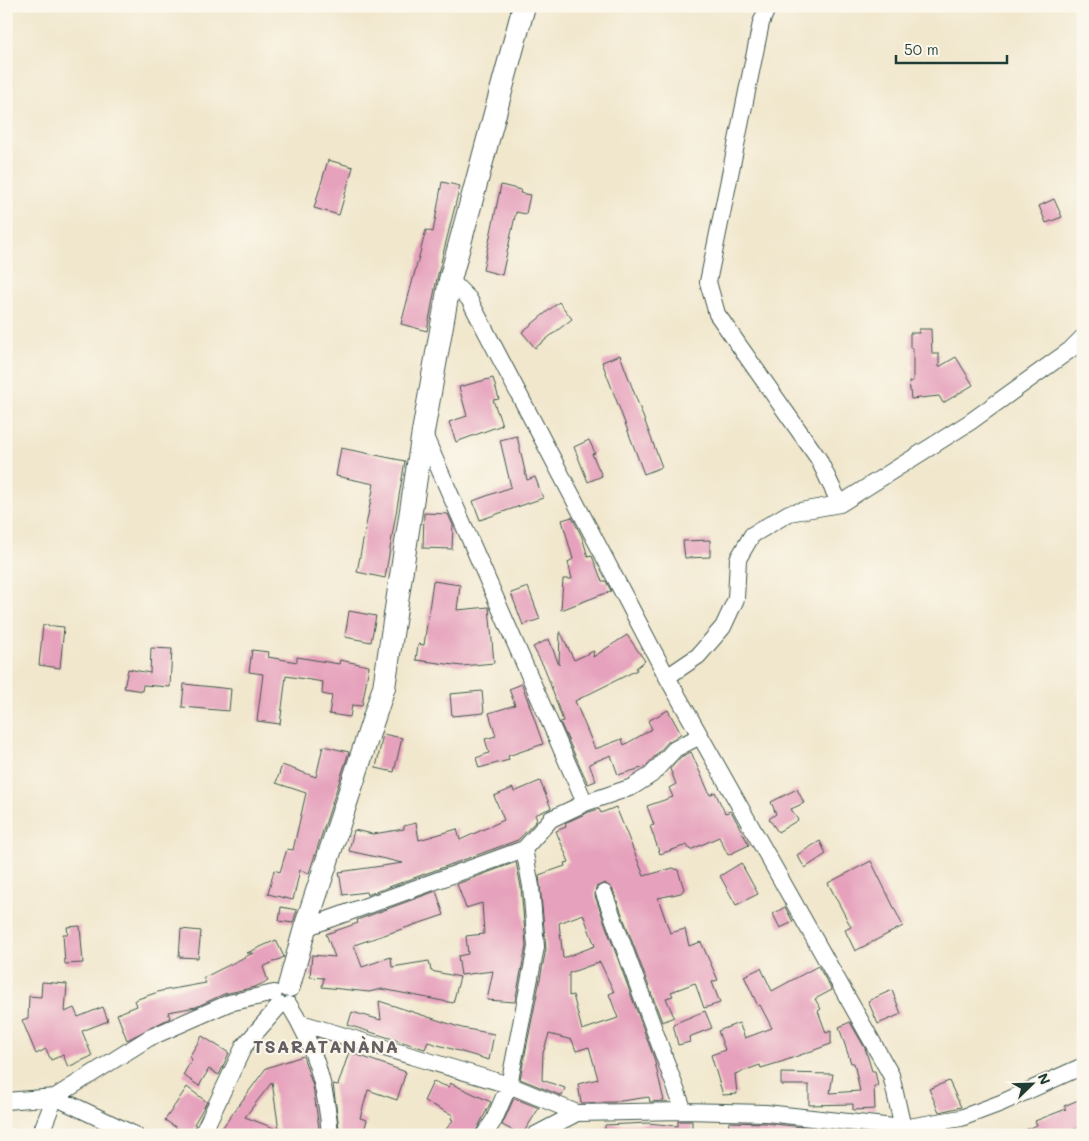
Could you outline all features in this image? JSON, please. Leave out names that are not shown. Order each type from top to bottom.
[{"type":"street","points":[[202,1135],[244,1046],[283,998],[384,687],[423,432],[450,280],[524,6]]},
{"type":"street","points":[[768,6],[761,22],[708,282],[717,314],[818,458],[840,504]]},
{"type":"street","points":[[450,280],[469,299],[667,677],[891,1075],[902,1131]]},
{"type":"street","points":[[667,677],[698,656],[724,626],[736,599],[738,559],[752,535],[789,513],[840,504],[970,422],[1070,350],[1083,337]]},
{"type":"street","points":[[423,432],[585,804]]},
{"type":"street","points":[[305,928],[524,849],[551,819],[632,787],[651,775],[675,749],[700,736]]},
{"type":"street","points":[[484,1135],[494,1120],[509,1085],[536,947],[531,886],[524,849]]},
{"type":"street","points":[[604,893],[684,1111]]},
{"type":"street","points":[[283,998],[300,1023],[321,1077],[328,1107],[330,1135]]},
{"type":"street","points":[[6,1101],[55,1097],[149,1038],[229,1003],[283,998]]},
{"type":"street","points":[[300,1023],[509,1085],[577,1113],[684,1111],[766,1113],[902,1131],[960,1118],[1001,1103],[1083,1066]]},
{"type":"street","points":[[40,1135],[55,1097]]},
{"type":"street","points":[[55,1097],[135,1135]]},
{"type":"street","points":[[535,1135],[577,1113]]},
{"type":"building","points":[[328,160],[353,167],[339,215],[314,208]]},
{"type":"building","points":[[442,182],[460,186],[437,278],[427,331],[401,324],[426,230],[433,232]]},
{"type":"building","points":[[501,185],[521,190],[520,193],[530,195],[526,214],[516,212],[502,275],[483,270]]},
{"type":"building","points":[[1054,199],[1062,217],[1046,223],[1039,206]]},
{"type":"building","points":[[559,302],[572,319],[535,348],[522,332]]},
{"type":"building","points":[[919,329],[931,329],[932,354],[939,354],[939,367],[956,357],[973,385],[943,403],[939,396],[911,399],[909,382],[913,381],[913,348],[910,348],[910,333],[919,333]]},
{"type":"building","points":[[620,355],[662,467],[644,474],[602,362]]},
{"type":"building","points":[[493,378],[499,399],[493,400],[502,425],[456,442],[449,422],[467,416],[459,387]]},
{"type":"building","points":[[517,436],[527,480],[535,477],[543,498],[480,520],[473,501],[511,487],[500,440]]},
{"type":"building","points":[[589,440],[595,453],[592,454],[602,476],[588,482],[574,447]]},
{"type":"building","points":[[341,448],[405,461],[385,578],[357,572],[374,484],[336,476]]},
{"type":"building","points":[[424,513],[448,514],[453,525],[452,549],[423,548]]},
{"type":"building","points":[[572,517],[582,537],[588,557],[592,556],[602,581],[606,581],[611,591],[561,610],[563,579],[572,579],[568,562],[573,559],[562,520]]},
{"type":"building","points":[[710,540],[710,557],[685,558],[683,541]]},
{"type":"building","points":[[433,581],[460,585],[457,610],[489,607],[494,663],[462,666],[416,660],[418,644],[424,645]]},
{"type":"building","points":[[528,587],[540,619],[523,625],[511,593]]},
{"type":"building","points":[[349,611],[376,616],[371,642],[345,637]]},
{"type":"building","points":[[43,625],[64,627],[60,668],[39,665]]},
{"type":"building","points":[[560,631],[574,660],[594,651],[593,657],[627,635],[645,661],[636,668],[637,670],[575,701],[595,749],[622,739],[624,745],[652,729],[648,721],[668,710],[681,734],[668,742],[645,767],[618,775],[611,755],[589,764],[596,781],[588,784],[560,722],[563,721],[545,669],[533,647],[549,639],[559,665]]},
{"type":"building","points":[[151,648],[172,649],[170,687],[143,685],[142,691],[124,688],[128,669],[150,673]]},
{"type":"building","points":[[252,650],[269,652],[268,657],[297,662],[297,657],[339,664],[340,660],[369,666],[362,706],[352,705],[350,717],[329,714],[332,696],[322,694],[323,682],[286,676],[280,724],[257,721],[263,674],[249,672]]},
{"type":"building","points":[[184,684],[231,689],[229,711],[182,707]]},
{"type":"building","points":[[522,684],[543,744],[508,756],[509,760],[479,768],[476,758],[489,753],[485,739],[496,736],[489,713],[515,705],[509,689]]},
{"type":"building","points":[[482,691],[484,713],[452,716],[450,694]]},
{"type":"building","points":[[383,734],[402,738],[394,772],[376,768]]},
{"type":"building","points":[[323,746],[349,752],[309,873],[300,870],[293,900],[268,894],[274,870],[280,872],[287,849],[293,850],[306,793],[276,783],[282,765],[316,777]]},
{"type":"building","points":[[691,752],[710,795],[715,792],[725,813],[731,811],[749,845],[728,855],[719,837],[690,850],[687,845],[660,854],[650,826],[654,825],[647,806],[673,797],[669,788],[676,784],[670,769],[681,757]]},
{"type":"building","points":[[540,781],[551,808],[535,815],[537,820],[518,840],[367,895],[366,892],[343,895],[339,872],[403,863],[349,851],[354,830],[373,834],[404,829],[404,826],[416,823],[419,840],[457,829],[460,840],[504,820],[494,796],[513,788],[514,792]]},
{"type":"building","points":[[797,789],[804,803],[791,809],[798,820],[778,832],[769,819],[776,814],[771,802]]},
{"type":"building","points":[[616,807],[644,876],[673,868],[678,870],[684,889],[681,893],[658,898],[670,933],[685,929],[689,946],[701,942],[718,980],[712,982],[720,1003],[704,1008],[695,983],[671,992],[673,996],[666,998],[674,1017],[662,1022],[613,890],[605,883],[596,887],[595,896],[654,1058],[664,1101],[650,1102],[649,1097],[614,1102],[581,1103],[578,1084],[598,1079],[589,1047],[576,1051],[572,1040],[549,1034],[543,1053],[542,1080],[565,1088],[562,1096],[520,1079],[546,949],[539,875],[565,866],[564,863],[569,862],[556,831],[566,827],[565,823],[589,812],[599,809],[601,813]],"holes":[[[583,914],[595,946],[563,958],[559,923]],[[600,962],[614,992],[609,994],[618,1018],[582,1030],[573,995],[569,996],[569,973]]]},
{"type":"building","points":[[820,841],[826,854],[805,868],[797,855]]},
{"type":"building","points":[[871,861],[903,926],[855,951],[845,930],[851,927],[828,883]]},
{"type":"building","points":[[516,862],[521,887],[526,946],[515,1002],[487,1000],[493,971],[461,975],[458,956],[468,954],[466,936],[484,934],[482,903],[466,908],[457,884]]},
{"type":"building","points":[[741,863],[758,894],[736,905],[720,876]]},
{"type":"building","points":[[436,891],[444,915],[354,945],[362,967],[391,957],[392,967],[429,961],[431,971],[460,977],[453,1003],[382,989],[369,992],[322,987],[324,978],[310,977],[312,955],[335,957],[326,934],[358,923],[357,920]]},
{"type":"building","points":[[281,907],[297,910],[293,923],[279,921]]},
{"type":"building","points":[[785,907],[793,922],[780,928],[773,914]]},
{"type":"building","points":[[80,926],[83,963],[65,964],[63,934],[68,934],[67,927]]},
{"type":"building","points":[[181,929],[201,931],[198,958],[179,957]]},
{"type":"building","points":[[276,940],[284,957],[263,967],[268,981],[255,987],[224,994],[196,1007],[168,1012],[170,1018],[127,1040],[117,1014],[137,1006],[135,1000],[161,991],[206,983],[203,978],[253,953],[247,953]]},
{"type":"building","points":[[818,966],[832,990],[815,999],[821,1009],[818,1011],[826,1033],[831,1031],[831,1044],[781,1062],[761,1068],[760,1065],[735,1074],[737,1094],[723,1095],[711,1055],[725,1050],[718,1031],[739,1023],[745,1038],[772,1028],[760,1005],[758,1006],[744,976],[761,968],[772,991]]},
{"type":"building","points":[[42,982],[67,984],[65,1012],[74,1008],[78,1017],[103,1007],[108,1021],[82,1031],[92,1056],[68,1067],[63,1055],[51,1060],[46,1049],[36,1054],[22,1020],[28,1018],[29,996],[41,997]]},
{"type":"building","points":[[892,990],[901,1014],[878,1024],[868,1001]]},
{"type":"building","points":[[379,1001],[462,1028],[494,1034],[489,1060],[428,1042],[425,1049],[348,1025],[352,1012],[381,1020]]},
{"type":"building","points":[[705,1011],[712,1028],[689,1037],[690,1042],[678,1045],[673,1024]]},
{"type":"building","points":[[850,1022],[865,1048],[872,1071],[875,1071],[878,1086],[874,1086],[875,1109],[853,1110],[853,1104],[809,1105],[809,1085],[781,1085],[781,1073],[833,1074],[830,1093],[860,1091],[854,1063],[851,1063],[839,1027]]},
{"type":"building","points":[[202,1036],[229,1053],[219,1075],[209,1069],[199,1086],[183,1075],[192,1059],[189,1057]]},
{"type":"building","points":[[349,1052],[406,1072],[397,1100],[368,1090],[360,1118],[367,1120],[363,1135],[340,1135],[333,1084],[338,1085]]},
{"type":"building","points":[[303,1056],[313,1086],[320,1135],[217,1135],[266,1068]],"holes":[[[272,1082],[279,1130],[245,1117]]]},
{"type":"building","points":[[949,1081],[961,1107],[939,1112],[929,1089]]},
{"type":"building","points":[[433,1082],[449,1087],[450,1083],[491,1102],[474,1135],[442,1135],[453,1120],[451,1119],[453,1115],[424,1101]]},
{"type":"building","points":[[187,1087],[207,1102],[194,1124],[196,1125],[192,1135],[187,1135],[165,1120]]},
{"type":"building","points":[[514,1098],[539,1108],[522,1135],[502,1125]]},
{"type":"building","points":[[1083,1098],[1083,1126],[1061,1135],[1014,1135],[1037,1125],[1035,1121],[1066,1109],[1064,1106]]},
{"type":"building","points":[[678,1121],[692,1121],[692,1135],[605,1135],[605,1125],[648,1123],[678,1126]]},
{"type":"building","points":[[729,1122],[765,1123],[822,1129],[821,1135],[728,1135]]},
{"type":"district","name":"TSARATANÀNA","points":[[326,1046]]}]
